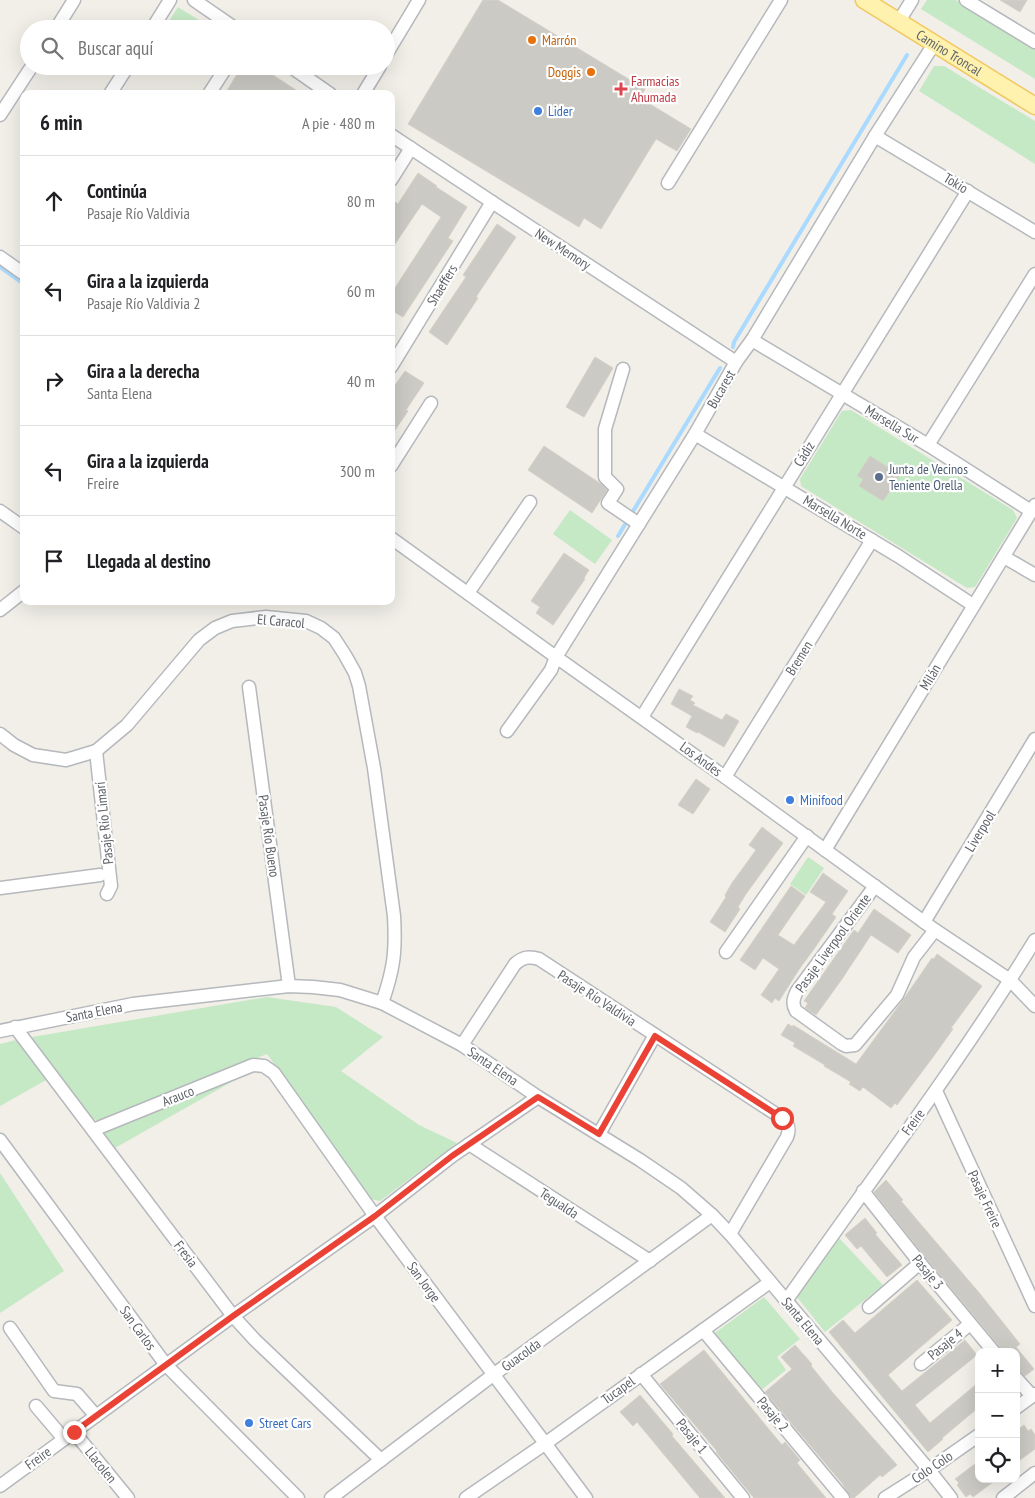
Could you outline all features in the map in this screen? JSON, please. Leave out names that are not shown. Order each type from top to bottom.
[{"type":"main road","name":"Camino Troncal","points":[[864,0],[1035,106]]},
{"type":"street","points":[[62,20],[74,0]]},
{"type":"street","points":[[158,20],[170,0]]},
{"type":"street","points":[[194,0],[223,20]]},
{"type":"street","points":[[395,40],[419,0]]},
{"type":"street","points":[[668,184],[781,0]]},
{"type":"street","points":[[899,21],[912,0]]},
{"type":"street","points":[[966,0],[1035,42]]},
{"type":"street","name":"Bucarest","points":[[507,731],[551,670],[556,658],[695,434],[736,362],[752,340],[934,44]]},
{"type":"street","points":[[0,115],[26,75]]},
{"type":"street","points":[[113,90],[122,75]]},
{"type":"street","points":[[212,90],[221,75]]},
{"type":"street","points":[[302,75],[322,90]]},
{"type":"street","points":[[365,90],[375,75]]},
{"type":"street","name":"Tokio","points":[[876,136],[1035,232]]},
{"type":"street","name":"New Memory","points":[[395,138],[736,362]]},
{"type":"street","points":[[395,174],[411,148]]},
{"type":"street","name":"Cádiz","points":[[642,717],[968,190]]},
{"type":"street","name":"Shaeffers","points":[[395,360],[492,202]]},
{"type":"street","points":[[0,257],[20,271]]},
{"type":"street","points":[[928,445],[1035,274]]},
{"type":"street","name":"Marsella Sur","points":[[752,340],[1033,508]]},
{"type":"street","points":[[623,369],[605,429],[605,476],[617,489],[608,503],[639,524]]},
{"type":"street","points":[[395,460],[431,403]]},
{"type":"street","name":"Marsella Norte","points":[[695,434],[920,569],[974,605]]},
{"type":"street","points":[[468,593],[530,502]]},
{"type":"street","name":"Milán","points":[[825,850],[1033,508]]},
{"type":"street","points":[[0,511],[20,525]]},
{"type":"street","name":"Bremen","points":[[726,777],[872,540]]},
{"type":"street","name":"Los Andes","points":[[395,541],[556,658],[726,777],[929,926],[1010,980],[1035,1006]]},
{"type":"street","points":[[1004,557],[1035,575]]},
{"type":"street","points":[[0,610],[20,594]]},
{"type":"street","name":"El Caracol","points":[[0,734],[14,745],[33,755],[66,760],[96,751],[128,725],[199,640],[215,628],[232,621],[266,617],[306,621],[321,628],[334,638],[355,673],[374,768],[394,916],[395,938],[390,982],[382,1003]]},
{"type":"street","name":"Pasaje Río Bueno","points":[[249,687],[289,986]]},
{"type":"street","name":"Liverpool","points":[[851,1046],[858,1043],[897,995],[929,926],[1035,739]]},
{"type":"street","name":"Pasaje Río Limarí","points":[[96,751],[111,886],[107,894]]},
{"type":"street","points":[[726,952],[807,836]]},
{"type":"street","name":"Pasaje Río Limarí","points":[[0,888],[100,875]]},
{"type":"street","name":"Pasaje Liverpool Oriente","points":[[851,1046],[842,1044],[796,1012],[793,1002],[797,991],[875,886]]},
{"type":"street","name":"Freire","points":[[786,1301],[863,1191],[936,1092],[1035,940]]},
{"type":"street","name":"Pasaje Río Valdivia","points":[[462,1045],[515,964],[526,957],[539,959],[782,1118],[787,1122],[789,1128],[787,1137],[730,1234]]},
{"type":"street","name":"Santa Elena","points":[[0,1031],[133,1004],[289,986],[340,990],[382,1003],[462,1045],[538,1097],[640,1160],[681,1188],[712,1215],[730,1234],[951,1498]]},
{"type":"street","name":"Fresia","points":[[15,1027],[233,1316],[255,1340],[381,1460]]},
{"type":"street","points":[[599,1134],[655,1036]]},
{"type":"street","name":"Arauco","points":[[93,1130],[253,1065],[264,1066]]},
{"type":"street","name":"San Jorge","points":[[264,1066],[274,1073],[375,1216],[586,1498]]},
{"type":"street","name":"Pasaje Freire","points":[[936,1092],[1035,1306]]},
{"type":"street","name":"Freire","points":[[0,1486],[233,1316],[375,1216],[469,1144],[538,1097]]},
{"type":"street","name":"San Carlos","points":[[0,1140],[166,1365],[298,1498]]},
{"type":"street","name":"Tegualda","points":[[469,1144],[650,1261]]},
{"type":"street","name":"Pasaje 3","points":[[863,1191],[991,1348]]},
{"type":"street","name":"Guacolda","points":[[331,1498],[493,1375],[712,1215]]},
{"type":"street","points":[[869,1307],[920,1263]]},
{"type":"street","name":"Tucapel","points":[[466,1498],[546,1443],[770,1282]]},
{"type":"street","name":"Pasaje 4","points":[[920,1364],[970,1324]]},
{"type":"street","points":[[10,1328],[54,1391],[77,1394],[96,1416]]},
{"type":"street","name":"Pasaje 2","points":[[702,1330],[843,1498]]},
{"type":"street","name":"Pasaje 1","points":[[641,1374],[743,1498]]},
{"type":"street","points":[[1020,1382],[1034,1396],[1020,1405]]},
{"type":"street","name":"Llacolen","points":[[36,1406],[69,1436],[128,1498]]},
{"type":"street","name":"Colo Colo","points":[[885,1498],[975,1438]]},
{"type":"street","points":[[1003,1498],[1035,1473]]},
{"type":"green space","points":[[927,0],[956,0],[1035,49],[1035,79],[921,9]]},
{"type":"green space","points":[[178,7],[199,20],[170,20]]},
{"type":"green space","points":[[934,66],[944,66],[1035,121],[1035,164],[919,91]]},
{"type":"green space","points":[[851,410],[1013,510],[1017,518],[975,587],[967,588],[801,486],[800,479],[842,411]]},
{"type":"green space","points":[[570,510],[612,540],[595,564],[553,534]]},
{"type":"green space","points":[[808,857],[824,868],[806,895],[790,884]]},
{"type":"green space","points":[[267,997],[336,1007],[383,1037],[341,1071],[419,1125],[457,1143],[380,1201],[371,1199],[267,1054],[99,1121],[89,1117],[32,1037]]},
{"type":"green space","points":[[16,1040],[46,1080],[0,1106],[0,1044]]},
{"type":"green space","points":[[256,1068],[115,1148],[104,1134],[109,1127]]},
{"type":"green space","points":[[0,1173],[64,1271],[0,1313]]},
{"type":"green space","points":[[839,1238],[883,1285],[825,1332],[797,1297]]},
{"type":"green space","points":[[764,1297],[800,1339],[777,1357],[786,1370],[760,1391],[715,1333]]},
{"type":"building","name":"Lider","points":[[483,0],[498,0],[645,89],[640,98],[691,129],[677,151],[656,139],[601,229],[584,218],[579,227],[408,124]]},
{"type":"building","points":[[1000,0],[1027,0],[1020,12]]},
{"type":"building","points":[[237,75],[273,75],[296,90],[227,90]]},
{"type":"building","points":[[418,173],[467,207],[448,238],[453,241],[403,317],[395,312],[395,288],[441,217],[422,204],[395,244],[395,204],[396,202],[398,204]]},
{"type":"building","points":[[497,224],[516,237],[447,345],[429,332],[466,277],[463,275]]},
{"type":"building","points":[[595,357],[613,368],[584,417],[566,407]]},
{"type":"building","points":[[405,371],[424,383],[395,430],[395,385]]},
{"type":"building","points":[[544,446],[607,490],[592,513],[528,470]]},
{"type":"building","name":"Junta de Vecinos Teniente Orella","points":[[870,456],[900,475],[883,501],[859,486],[863,479],[857,476]]},
{"type":"building","points":[[564,553],[589,570],[585,579],[553,625],[536,613],[540,607],[531,601]]},
{"type":"building","points":[[679,689],[693,696],[690,700],[695,703],[693,705],[722,720],[726,714],[739,721],[724,747],[686,727],[692,716],[671,704]]},
{"type":"building","points":[[696,779],[710,789],[693,814],[678,805]]},
{"type":"building","points":[[762,827],[783,843],[746,894],[738,907],[740,909],[725,932],[710,922],[726,897],[725,895],[732,883],[756,850],[749,845]]},
{"type":"building","points":[[823,873],[848,891],[832,914],[836,917],[779,1001],[775,998],[772,1003],[761,995],[779,969],[763,958],[755,970],[740,960],[791,886],[805,896],[778,935],[794,945],[826,902],[810,892]]},
{"type":"building","points":[[874,909],[911,935],[898,953],[871,935],[816,1015],[805,1008],[808,1003],[804,1001],[854,930],[858,933]]},
{"type":"building","points":[[937,954],[982,986],[897,1105],[895,1103],[891,1108],[863,1087],[860,1091],[849,1084],[851,1082],[793,1046],[795,1043],[781,1035],[788,1024],[793,1027],[793,1025],[856,1064],[932,958],[934,959]]},
{"type":"building","points":[[886,1180],[903,1200],[901,1201],[1020,1344],[1017,1348],[1000,1348],[874,1192]]},
{"type":"building","points":[[865,1218],[877,1233],[875,1234],[902,1265],[887,1277],[861,1246],[857,1249],[845,1235]]},
{"type":"building","points":[[917,1280],[952,1320],[888,1375],[902,1391],[965,1340],[975,1352],[975,1357],[915,1405],[930,1423],[975,1385],[975,1410],[928,1452],[829,1332],[843,1320],[855,1333]]},
{"type":"building","points":[[795,1345],[812,1364],[811,1366],[833,1393],[897,1465],[882,1477],[880,1475],[854,1498],[851,1498],[842,1483],[765,1392],[792,1369],[781,1357]]},
{"type":"building","points":[[704,1350],[782,1445],[785,1442],[800,1460],[797,1463],[826,1498],[754,1498],[716,1452],[660,1384]]},
{"type":"building","points":[[1020,1352],[1034,1369],[1025,1376],[1020,1372]]},
{"type":"building","points":[[640,1395],[725,1498],[700,1498],[637,1422],[633,1426],[620,1412]]},
{"type":"building","points":[[1024,1425],[1028,1431],[1031,1429],[1035,1435],[1035,1449],[1020,1460],[1020,1438],[1020,1428]]},
{"type":"building","points":[[975,1464],[975,1483],[992,1483],[973,1497],[970,1494],[966,1497],[955,1479]]},
{"type":"waterway","points":[[733,347],[734,342],[907,55]]},
{"type":"waterway","points":[[0,267],[20,281]]},
{"type":"waterway","points":[[618,536],[720,368]]},
{"type":"place","name":"Marrón","points":[[532,40]]},
{"type":"place","name":"Doggis","points":[[591,72]]},
{"type":"place","name":"Farmacias Ahumada","points":[[621,89]]},
{"type":"place","name":"Lider","points":[[538,111]]},
{"type":"place","name":"Junta de Vecinos Teniente Orella","points":[[879,477]]},
{"type":"place","name":"Minifood","points":[[790,800]]},
{"type":"place","name":"Street Cars","points":[[249,1423]]},
{"type":"route","points":[[74,1432],[233,1316],[375,1216],[452,1156],[538,1097],[599,1134],[655,1036],[782,1118]]}]
